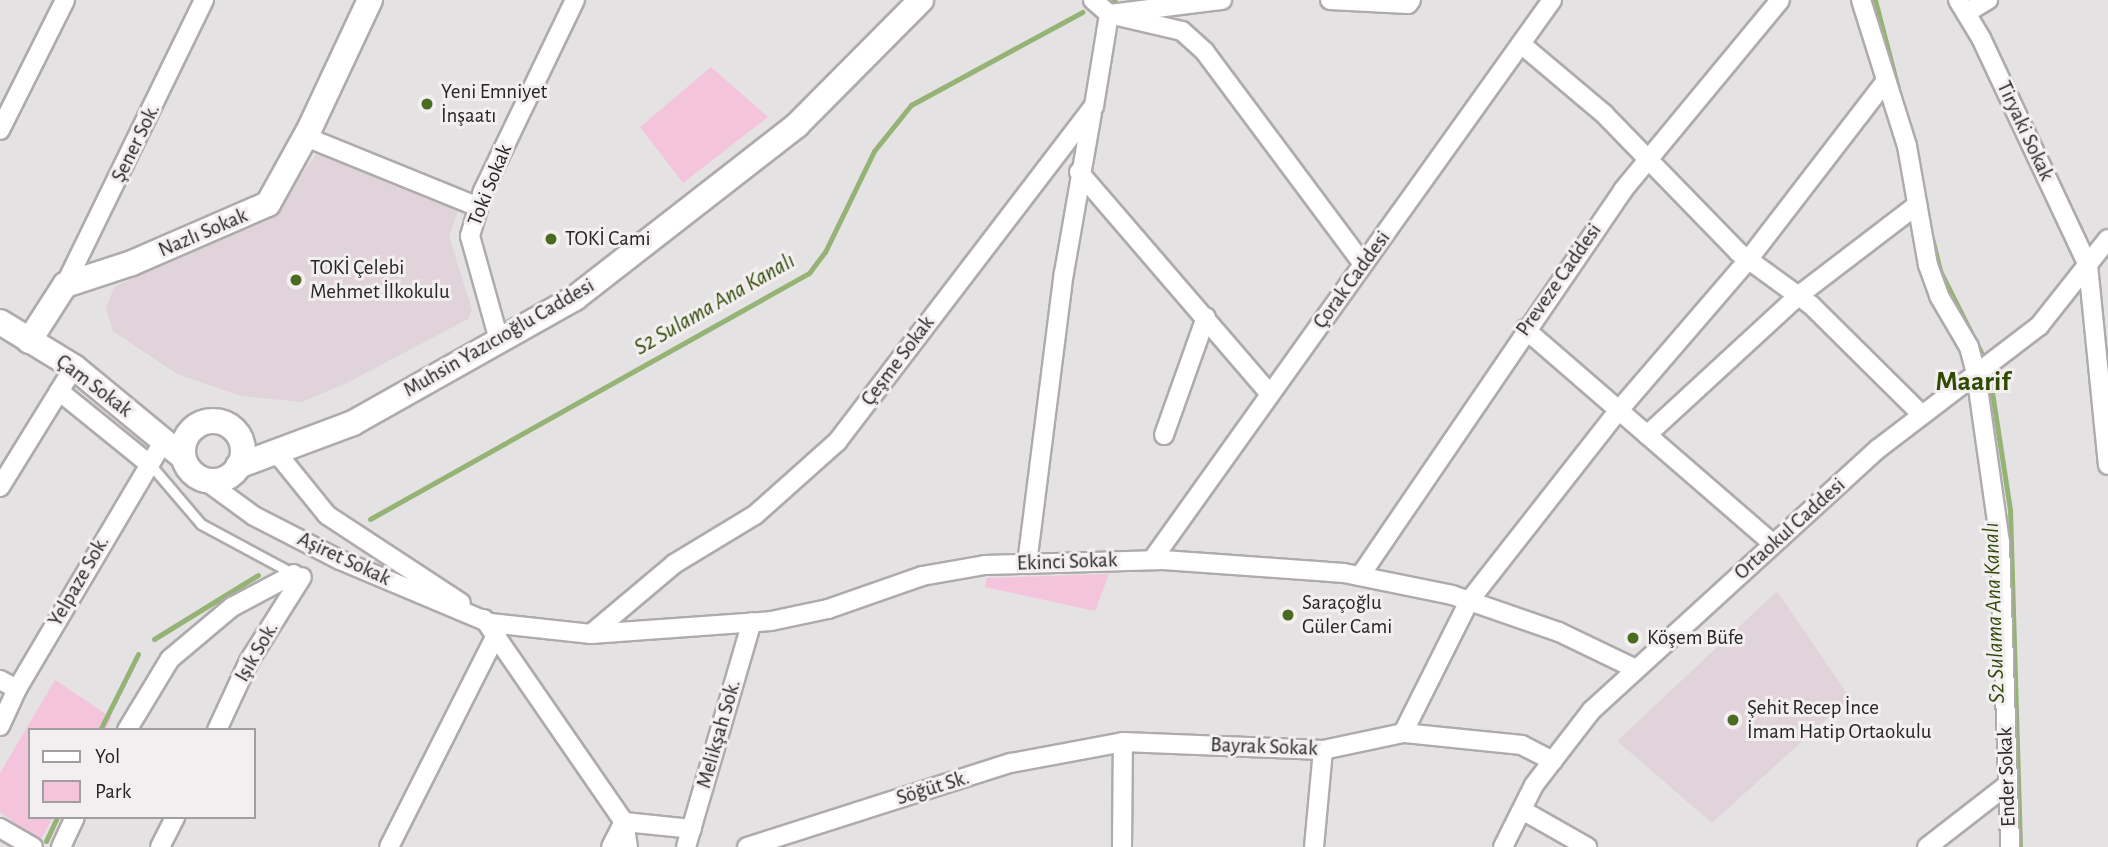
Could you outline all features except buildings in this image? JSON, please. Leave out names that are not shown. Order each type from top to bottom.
[{"type":"main road","name":"Nazlı Sokak","points":[[65,285],[132,264],[268,204],[306,137],[370,0]]},
{"type":"main road","name":"Muhsin Yazıcıoğlu Caddesi","points":[[239,466],[353,422],[575,298],[797,125],[921,0]]},
{"type":"main road","points":[[29,341],[65,285]]},
{"type":"main road","name":"Çam Sokak","points":[[0,322],[74,367],[183,457]]},
{"type":"main road","points":[[213,421],[239,435],[243,454],[239,466],[226,478],[206,481],[190,471],[183,457],[188,434],[213,421]]},
{"type":"street","points":[[0,130],[65,0]]},
{"type":"street","name":"Şener Sok.","points":[[65,285],[204,0]]},
{"type":"street","name":"Toki Sokak","points":[[499,340],[471,246],[478,207],[576,0]]},
{"type":"street","points":[[1093,0],[1109,14],[1182,31],[1205,52],[1363,264]]},
{"type":"street","points":[[1109,14],[1222,0]]},
{"type":"street","points":[[1330,0],[1408,4],[1411,0]]},
{"type":"street","name":"Çorak Caddesi","points":[[1152,560],[1552,0]]},
{"type":"street","name":"Preveze Caddesi","points":[[1360,576],[1525,329],[1646,161],[1780,0]]},
{"type":"street","name":"Ender Sokak","points":[[1861,0],[1907,146],[1928,265],[1939,296],[1969,347],[1976,374],[2000,542],[2010,847]]},
{"type":"street","points":[[1962,6],[1988,0]]},
{"type":"street","name":"Tiryaki Sokak","points":[[1962,6],[2088,265]]},
{"type":"street","name":"Çeşme Sokak","points":[[591,634],[674,564],[755,515],[837,442],[1094,106],[1109,14]]},
{"type":"street","points":[[1521,44],[1604,114],[1646,161],[1748,260],[1798,296],[1922,415]]},
{"type":"street","points":[[1403,733],[1469,600],[1619,410],[1748,260],[1886,81]]},
{"type":"street","points":[[1027,564],[1079,172],[1094,106]]},
{"type":"street","points":[[306,137],[478,207]]},
{"type":"street","points":[[1079,172],[1270,394]]},
{"type":"street","points":[[1647,435],[1798,296],[1917,205]]},
{"type":"street","name":"Ortaokul Caddesi","points":[[1503,847],[1522,810],[1553,761],[1592,710],[1878,449],[2039,326],[2108,239]]},
{"type":"street","points":[[2088,265],[2108,465]]},
{"type":"street","points":[[1164,435],[1206,317]]},
{"type":"street","points":[[1525,329],[1773,544]]},
{"type":"street","points":[[0,486],[74,367]]},
{"type":"street","name":"Çam Sokak","points":[[59,391],[148,463]]},
{"type":"street","name":"Yelpaze Sok.","points":[[0,726],[17,689],[164,440]]},
{"type":"street","name":"Aşiret Sokak","points":[[276,452],[327,515],[494,628],[624,822],[628,847]]},
{"type":"street","name":"Aşiret Sokak","points":[[206,481],[254,516],[328,553],[494,628]]},
{"type":"street","name":"Ekinci Sokak","points":[[494,628],[591,634],[752,622],[828,609],[922,576],[985,565],[1152,560],[1360,576],[1469,600],[1559,632],[1636,670]]},
{"type":"street","points":[[128,728],[170,659],[232,607],[298,575]]},
{"type":"street","name":"Işık Sok.","points":[[218,728],[249,661],[298,575]]},
{"type":"street","name":"Melikşah Sok.","points":[[686,847],[752,622]]},
{"type":"street","points":[[390,847],[494,628]]},
{"type":"street","points":[[0,680],[17,689]]},
{"type":"street","name":"Bayrak Sokak","points":[[1123,742],[1323,750],[1403,733],[1522,745],[1553,761]]},
{"type":"street","points":[[1122,847],[1123,742]]},
{"type":"street","name":"Söğüt Sk.","points":[[747,847],[1011,764],[1123,742]]},
{"type":"street","points":[[1314,847],[1323,750]]},
{"type":"street","points":[[1927,847],[2007,785]]},
{"type":"street","points":[[1522,810],[1587,847]]},
{"type":"street","points":[[61,847],[74,819]]},
{"type":"street","points":[[160,847],[174,819]]},
{"type":"street","points":[[611,847],[624,822],[692,829]]},
{"type":"street","points":[[0,828],[33,847]]},
{"type":"lane","points":[[148,463],[201,524],[298,575]]},
{"type":"shaded area","name":"TOKİ Çelebi Mehmet İlkokulu","points":[[320,149],[451,202],[458,211],[449,236],[472,310],[468,319],[347,383],[302,402],[241,396],[177,374],[113,331],[106,309],[114,287],[274,213]]},
{"type":"shaded area","name":"Şehit Recep İnce İmam Hatip Ortaokulu","points":[[1777,591],[1850,698],[1712,823],[1617,741]]},
{"type":"green space","points":[[711,67],[768,117],[683,183],[640,127]]},
{"type":"green space","points":[[1109,574],[1095,611],[985,587],[987,578]]},
{"type":"green space","points":[[55,680],[112,718],[106,728],[28,728],[28,819],[52,819],[40,841],[0,812],[0,773]]},
{"type":"waterway","name":"S2 Sulama Ana Kanalı","points":[[1106,3],[1115,0]]},
{"type":"waterway","name":"S2 Sulama Ana Kanalı","points":[[1875,0],[1898,88]]},
{"type":"waterway","name":"S2 Sulama Ana Kanalı","points":[[370,519],[809,273],[825,252],[874,151],[911,105],[1082,12]]},
{"type":"waterway","name":"S2 Sulama Ana Kanalı","points":[[1932,238],[1940,271],[1982,354]]},
{"type":"waterway","name":"S2 Sulama Ana Kanalı","points":[[1990,379],[2010,510],[2020,847]]},
{"type":"waterway","name":"S2 Sulama Ana Kanalı","points":[[154,639],[258,575]]},
{"type":"waterway","name":"S2 Sulama Ana Kanalı","points":[[101,728],[138,654]]},
{"type":"waterway","name":"S2 Sulama Ana Kanalı","points":[[46,841],[56,819]]},
{"type":"place","name":"Yeni Emniyet İnşaatı","points":[[427,104]]},
{"type":"place","name":"TOKİ Cami","points":[[551,239]]},
{"type":"place","name":"TOKİ Çelebi Mehmet İlkokulu","points":[[296,280]]},
{"type":"place","name":"Saraçoğlu Güler Cami","points":[[1288,615]]},
{"type":"place","name":"Köşem Büfe","points":[[1633,638]]},
{"type":"place","name":"Şehit Recep İnce İmam Hatip Ortaokulu","points":[[1733,720]]},
{"type":"district","name":"Maarif","points":[[1973,382]]}]
